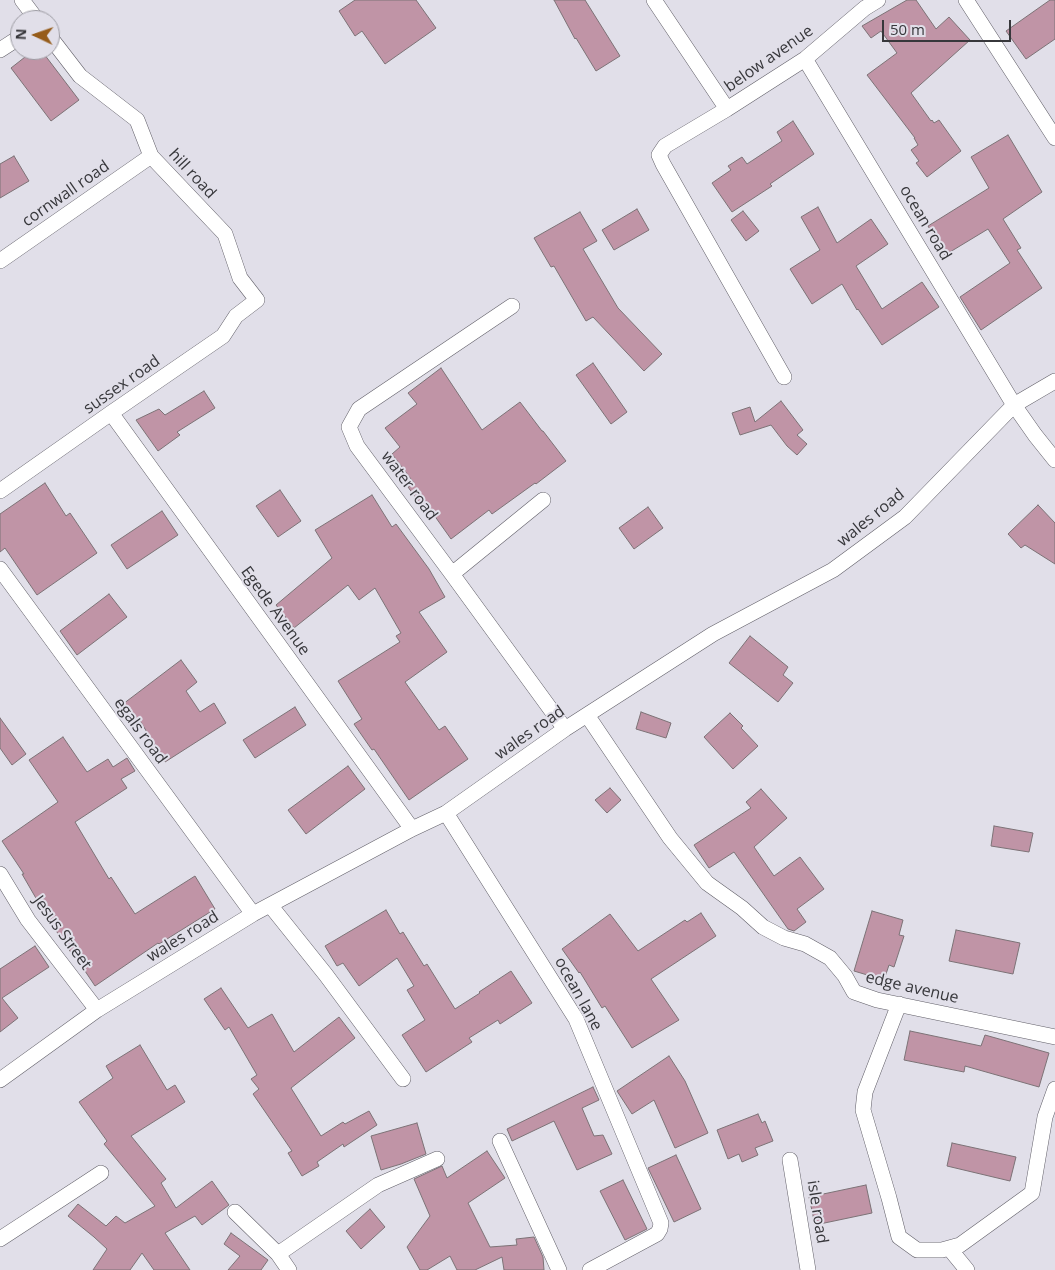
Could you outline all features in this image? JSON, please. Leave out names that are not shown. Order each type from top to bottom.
[{"type":"street","points":[[654,0],[727,109]]},
{"type":"street","points":[[966,0],[1055,138]]},
{"type":"street","name":"below avenue","points":[[784,377],[659,155],[665,146],[805,59],[868,3]]},
{"type":"street","name":"hill road","points":[[60,51],[80,76],[137,120],[151,156],[225,234],[240,278],[257,300]]},
{"type":"street","name":"ocean road","points":[[805,59],[1014,405],[1055,460]]},
{"type":"street","name":"cornwall road","points":[[0,261],[151,156]]},
{"type":"street","name":"sussex road","points":[[0,492],[110,413],[223,336],[236,316],[257,300]]},
{"type":"street","name":"water road","points":[[512,306],[359,409],[349,427],[357,446],[565,729]]},
{"type":"street","name":"wales road","points":[[0,1080],[97,1010],[253,914],[412,829],[446,813],[565,729],[713,634],[833,570],[905,517],[1014,405],[1055,381]]},
{"type":"street","name":"Egede Avenue","points":[[110,413],[412,829]]},
{"type":"street","points":[[452,574],[543,500]]},
{"type":"street","name":"egals road","points":[[0,569],[253,914]]},
{"type":"street","name":"edge avenue","points":[[587,715],[670,838],[707,883],[742,908],[763,927],[784,938],[805,944],[830,958],[854,992],[877,1000],[1055,1037]]},
{"type":"street","name":"ocean lane","points":[[446,813],[576,1019],[661,1223],[657,1234],[590,1270]]},
{"type":"street","name":"Jesus Street","points":[[0,874],[28,920],[97,1010]]},
{"type":"street","points":[[270,905],[326,975],[403,1079]]},
{"type":"street","points":[[899,1004],[866,1092],[863,1110],[899,1237],[917,1250],[942,1250],[960,1246],[1032,1193],[1045,1117],[1055,1089]]},
{"type":"street","points":[[500,1140],[559,1270]]},
{"type":"street","points":[[278,1254],[378,1184],[437,1159]]},
{"type":"street","name":"isle road","points":[[790,1160],[808,1270]]},
{"type":"street","points":[[0,1239],[101,1173]]},
{"type":"street","points":[[235,1212],[278,1254],[289,1270]]},
{"type":"street","points":[[950,1248],[967,1270]]},
{"type":"building","points":[[355,0],[416,0],[436,28],[385,64],[362,31],[355,36],[339,11]]},
{"type":"building","points":[[554,0],[585,0],[620,56],[596,71],[575,39]]},
{"type":"building","points":[[907,0],[916,0],[936,29],[949,17],[970,40],[911,93],[931,121],[934,123],[939,120],[961,151],[927,177],[916,163],[919,161],[911,150],[918,145],[915,138],[867,75],[897,53],[881,31],[871,38],[862,26]]},
{"type":"building","points":[[1050,0],[1055,0],[1055,39],[1026,59],[1006,31]]},
{"type":"building","points":[[21,60],[49,60],[79,100],[51,121],[11,68]]},
{"type":"building","points":[[793,121],[814,154],[770,184],[772,186],[732,212],[712,183],[731,170],[728,166],[742,157],[747,164],[782,141],[777,132]]},
{"type":"building","points":[[1008,135],[1042,192],[1003,219],[1021,248],[1017,250],[1042,288],[981,330],[960,297],[1010,263],[988,229],[945,255],[928,226],[989,188],[971,157]]},
{"type":"building","points":[[14,156],[29,181],[0,198],[0,164]]},
{"type":"building","points":[[818,207],[837,243],[871,219],[888,244],[856,266],[882,309],[922,282],[939,307],[882,345],[857,310],[842,284],[812,304],[790,269],[820,250],[801,217]]},
{"type":"building","points":[[637,209],[649,230],[614,250],[602,230]]},
{"type":"building","points":[[743,211],[759,231],[746,241],[731,220]]},
{"type":"building","points":[[580,212],[597,241],[583,249],[618,308],[662,354],[644,371],[593,317],[586,321],[554,266],[551,267],[534,238]]},
{"type":"building","points":[[593,363],[627,412],[611,424],[576,375]]},
{"type":"building","points":[[441,368],[482,430],[520,402],[566,461],[492,514],[489,510],[451,539],[429,508],[425,511],[408,487],[414,483],[392,454],[400,447],[385,428],[417,404],[408,393]]},
{"type":"building","points":[[204,391],[215,408],[177,432],[180,435],[158,451],[136,420],[159,409],[165,415]]},
{"type":"building","points":[[781,401],[803,430],[797,435],[807,444],[797,455],[787,446],[771,425],[740,435],[732,413],[750,407],[755,422]]},
{"type":"building","points":[[45,483],[66,516],[70,513],[97,553],[37,595],[5,548],[0,552],[0,514]]},
{"type":"building","points":[[280,490],[301,521],[278,537],[256,506]]},
{"type":"building","points":[[372,495],[392,527],[396,524],[429,569],[445,597],[419,612],[447,652],[405,682],[439,730],[445,726],[468,759],[409,800],[374,749],[372,750],[354,724],[362,719],[338,681],[400,642],[396,636],[401,633],[375,588],[359,600],[348,585],[294,628],[276,605],[332,558],[315,530]]},
{"type":"building","points":[[1038,505],[1055,523],[1055,564],[1025,545],[1021,548],[1008,534]]},
{"type":"building","points":[[648,507],[663,528],[634,549],[619,528]]},
{"type":"building","points":[[162,511],[178,535],[127,569],[111,545]]},
{"type":"building","points":[[109,594],[127,617],[77,655],[60,631]]},
{"type":"building","points":[[750,636],[788,667],[783,675],[793,683],[778,702],[729,663]]},
{"type":"building","points":[[181,660],[197,682],[186,691],[200,712],[214,703],[226,723],[165,762],[139,719],[136,722],[123,704]]},
{"type":"building","points":[[295,707],[306,725],[255,758],[243,740]]},
{"type":"building","points":[[641,712],[671,723],[666,738],[636,729]]},
{"type":"building","points":[[730,713],[743,726],[741,728],[758,746],[733,769],[704,737]]},
{"type":"building","points":[[0,718],[26,754],[12,765],[0,748]]},
{"type":"building","points":[[63,737],[87,772],[108,759],[113,767],[127,758],[135,771],[121,779],[127,788],[75,822],[109,879],[111,877],[135,914],[195,876],[215,909],[158,943],[95,986],[48,919],[22,874],[24,874],[2,841],[58,802],[29,760]]},
{"type":"building","points":[[348,766],[365,789],[306,834],[288,810]]},
{"type":"building","points":[[610,788],[621,800],[607,813],[595,800]]},
{"type":"building","points":[[761,789],[787,818],[754,847],[774,876],[800,857],[824,889],[797,909],[806,922],[794,931],[788,929],[734,852],[709,868],[694,845],[751,808],[746,802]]},
{"type":"building","points":[[994,826],[1033,833],[1029,852],[991,846]]},
{"type":"building","points":[[386,910],[400,934],[403,932],[424,966],[427,964],[455,1009],[511,971],[532,1003],[500,1024],[498,1020],[469,1038],[472,1042],[426,1072],[402,1035],[425,1020],[407,990],[414,986],[397,958],[359,986],[343,963],[337,966],[325,946]]},
{"type":"building","points":[[872,911],[903,920],[899,935],[904,936],[894,967],[889,965],[884,980],[854,971]]},
{"type":"building","points":[[701,913],[716,936],[651,979],[679,1020],[632,1048],[605,1006],[602,1008],[580,972],[562,949],[610,914],[638,951],[685,920],[687,922]]},
{"type":"building","points":[[956,930],[1020,943],[1013,974],[949,961]]},
{"type":"building","points":[[35,946],[49,967],[2,998],[18,1018],[0,1032],[0,969]]},
{"type":"building","points":[[221,988],[248,1028],[272,1014],[294,1052],[339,1017],[355,1038],[291,1088],[321,1136],[343,1122],[345,1124],[369,1111],[377,1125],[344,1147],[343,1144],[317,1162],[319,1166],[302,1176],[288,1153],[292,1151],[253,1094],[259,1089],[251,1079],[257,1075],[229,1027],[225,1030],[204,999]]},
{"type":"building","points":[[910,1031],[981,1046],[985,1035],[1049,1053],[1039,1087],[965,1066],[964,1072],[904,1060]]},
{"type":"building","points":[[140,1045],[167,1090],[175,1085],[185,1102],[131,1136],[166,1179],[161,1183],[176,1208],[212,1181],[229,1205],[202,1225],[195,1216],[165,1233],[190,1270],[154,1270],[142,1253],[130,1270],[93,1270],[107,1249],[68,1216],[78,1204],[106,1226],[116,1216],[125,1223],[155,1206],[104,1144],[107,1141],[79,1102],[113,1078],[106,1066]]},
{"type":"building","points":[[669,1056],[685,1081],[708,1133],[675,1148],[654,1100],[632,1114],[617,1091]]},
{"type":"building","points":[[593,1087],[599,1100],[582,1108],[594,1136],[603,1135],[612,1154],[577,1170],[554,1121],[512,1141],[507,1129]]},
{"type":"building","points":[[758,1114],[762,1123],[765,1121],[773,1141],[755,1148],[758,1155],[742,1162],[739,1154],[728,1159],[717,1130]]},
{"type":"building","points":[[417,1123],[426,1154],[381,1170],[371,1136]]},
{"type":"building","points":[[952,1143],[1016,1157],[1010,1181],[947,1166]]},
{"type":"building","points":[[487,1151],[505,1178],[468,1203],[490,1247],[517,1245],[516,1239],[534,1237],[543,1257],[544,1270],[504,1270],[502,1257],[475,1270],[457,1270],[450,1256],[427,1270],[420,1270],[407,1247],[430,1216],[414,1179],[442,1166],[447,1178]]},
{"type":"building","points":[[676,1155],[701,1209],[674,1222],[648,1168]]},
{"type":"building","points":[[623,1180],[647,1229],[625,1240],[600,1191]]},
{"type":"building","points":[[866,1185],[872,1213],[815,1225],[809,1197]]},
{"type":"building","points":[[370,1209],[385,1227],[361,1249],[346,1231]]},
{"type":"building","points":[[231,1233],[268,1260],[261,1270],[228,1270],[240,1256],[224,1244]]}]
